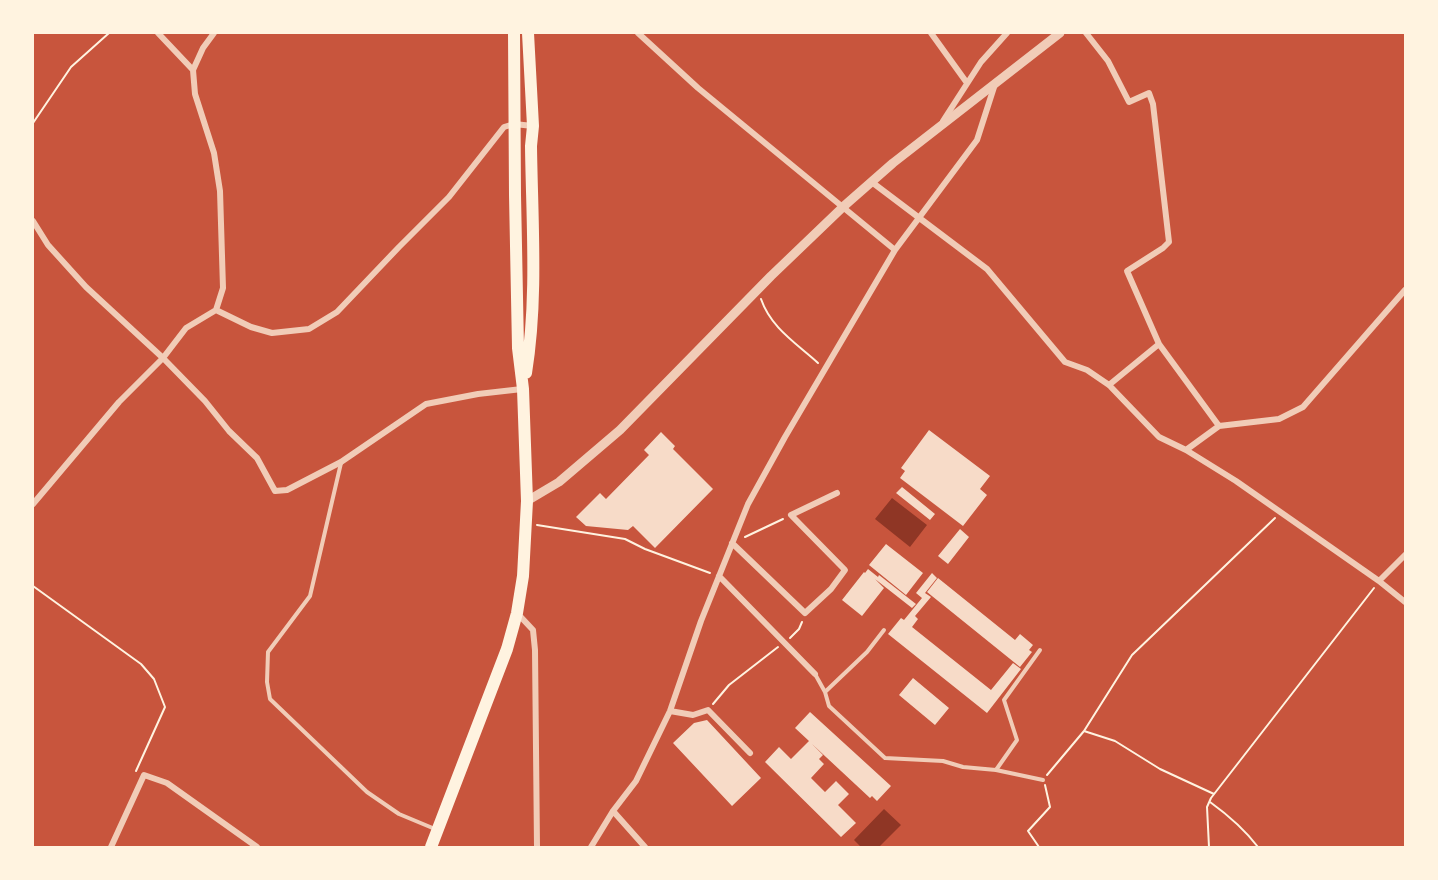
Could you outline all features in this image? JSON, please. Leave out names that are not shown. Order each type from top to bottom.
[{"type":"highway","points":[[431,847],[507,649],[517,613],[522,576],[527,501],[523,389],[518,348],[514,33]]},
{"type":"highway","points":[[523,389],[530,350],[532,276],[531,146],[533,126],[528,33]]},
{"type":"street","points":[[158,33],[193,70]]},
{"type":"street","points":[[33,504],[119,402],[163,357],[186,328],[216,310],[224,288],[220,191],[214,153],[195,94],[193,70],[203,48],[214,33]]},
{"type":"street","points":[[638,33],[698,88],[895,250]]},
{"type":"street","points":[[931,33],[967,83]]},
{"type":"street","points":[[939,127],[981,62],[1007,33]]},
{"type":"street","points":[[527,501],[559,482],[620,430],[844,206],[873,183],[893,163],[1060,33]]},
{"type":"street","points":[[1086,33],[1108,61],[1129,102],[1149,93],[1153,104],[1169,242],[1127,271],[1159,344],[1219,426]]},
{"type":"street","points":[[591,847],[613,811],[636,781],[670,711],[701,621],[748,504],[895,250],[977,140],[996,83]]},
{"type":"street","points":[[216,310],[251,327],[272,333],[309,328],[337,312],[449,197],[504,127],[514,124],[533,126]]},
{"type":"street","points":[[873,183],[987,269],[1065,362],[1088,370],[1109,385],[1159,436],[1236,481],[1380,581],[1405,602]]},
{"type":"street","points":[[33,221],[48,245],[86,287],[163,357],[205,401],[229,431],[257,458],[275,490],[287,490],[341,462],[426,404],[478,394],[523,389]]},
{"type":"street","points":[[1186,450],[1219,426],[1279,419],[1303,407],[1405,290]]},
{"type":"street","points":[[1109,385],[1159,344]]},
{"type":"street","points":[[732,543],[806,614],[831,589],[845,570],[791,515],[837,494]]},
{"type":"street","points":[[1380,581],[1405,555]]},
{"type":"street","points":[[719,576],[815,674]]},
{"type":"street","points":[[517,613],[533,630],[535,650],[537,847]]},
{"type":"street","points":[[670,711],[693,715],[708,711],[750,753]]},
{"type":"street","points":[[111,847],[144,775],[167,783],[257,847]]},
{"type":"street","points":[[613,811],[645,847]]},
{"type":"lane","points":[[341,462],[310,596],[268,652],[267,682],[270,699],[367,792],[399,814],[437,830]]},
{"type":"lane","points":[[825,692],[867,652],[884,630]]},
{"type":"lane","points":[[996,770],[1017,740],[1004,700],[1040,650]]},
{"type":"lane","points":[[815,674],[825,692],[829,706],[885,758],[943,761],[963,767],[996,770],[1043,780]]},
{"type":"path","points":[[33,123],[71,67],[109,33]]},
{"type":"path","points":[[758,290],[767,315],[825,368]]},
{"type":"path","points":[[1039,847],[1028,831],[1050,807],[1043,780],[1084,731],[1132,655],[1281,512]]},
{"type":"path","points":[[732,543],[791,515]]},
{"type":"path","points":[[526,523],[625,539],[645,549],[719,576]]},
{"type":"path","points":[[1209,847],[1208,807],[1214,795],[1380,581]]},
{"type":"path","points":[[33,586],[141,664],[154,680],[165,707],[133,776]]},
{"type":"path","points":[[708,711],[729,685],[799,629],[806,614]]},
{"type":"path","points":[[1084,731],[1115,741],[1160,769],[1214,795]]},
{"type":"path","points":[[1210,802],[1250,836],[1258,847]]},
{"type":"shaded area","points":[[892,498],[927,525],[910,547],[875,519]]},
{"type":"shaded area","points":[[884,809],[901,825],[879,847],[861,847],[854,840]]},
{"type":"building","points":[[929,430],[990,476],[980,489],[987,495],[963,526],[900,478],[905,471],[901,468]]},
{"type":"building","points":[[661,432],[675,446],[673,449],[713,489],[655,548],[633,526],[628,530],[586,526],[576,517],[600,493],[606,499],[649,455],[644,450]]},
{"type":"building","points":[[902,487],[935,514],[930,520],[896,493]]},
{"type":"building","points":[[960,529],[969,537],[948,564],[938,556]]},
{"type":"building","points":[[886,544],[923,573],[906,595],[869,565]]},
{"type":"building","points":[[868,569],[916,604],[912,608],[875,579],[884,588],[862,616],[842,600]]},
{"type":"building","points":[[932,573],[937,578],[925,593],[931,597],[915,616],[918,619],[912,627],[991,690],[1013,663],[1021,669],[987,713],[888,634],[901,618],[904,620],[922,598],[916,593]]},
{"type":"building","points":[[938,578],[1015,640],[1020,634],[1033,645],[1029,650],[1032,652],[1020,667],[927,592]]},
{"type":"building","points":[[913,678],[949,708],[935,725],[899,695]]},
{"type":"building","points":[[810,712],[891,786],[877,801],[872,796],[870,798],[812,744],[823,755],[819,759],[824,764],[811,778],[825,792],[836,781],[849,794],[838,805],[856,823],[841,837],[765,762],[779,747],[791,759],[809,741],[795,728]]},
{"type":"building","points":[[707,720],[761,778],[732,806],[673,743],[694,723]]}]
